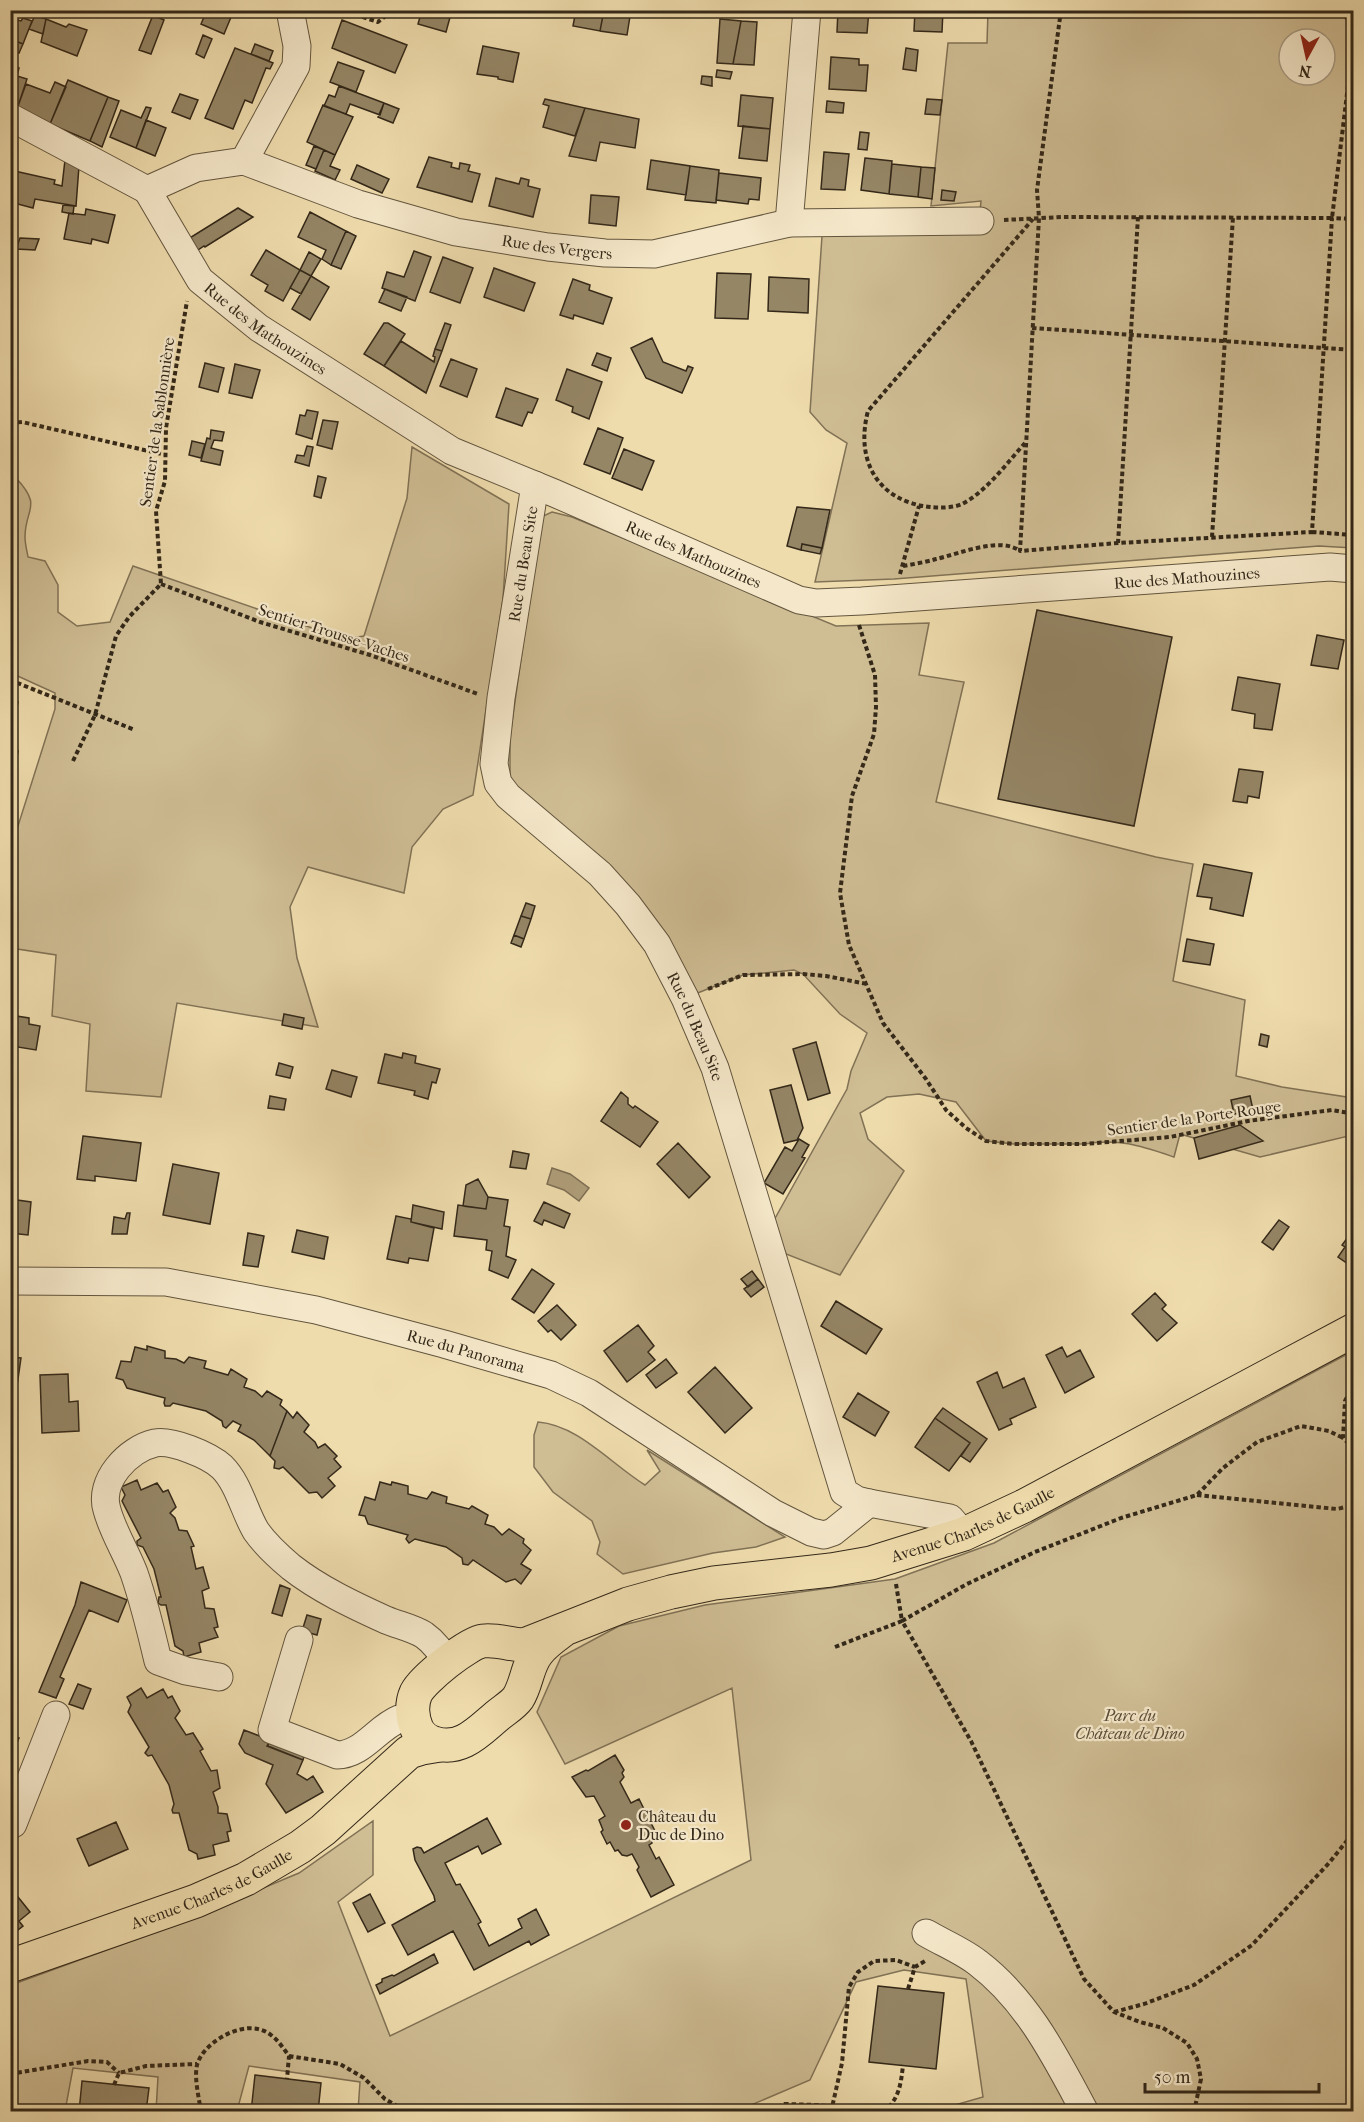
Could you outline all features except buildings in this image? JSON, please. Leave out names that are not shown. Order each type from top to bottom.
[{"type":"main road","name":"Avenue Charles de Gaulle","points":[[388,1770],[404,1747],[414,1718],[413,1703],[422,1685],[473,1643],[493,1641],[524,1645],[628,1604],[671,1592],[714,1583],[831,1570],[896,1557],[964,1534],[1024,1506],[1353,1330]]},
{"type":"main road","name":"Avenue Charles de Gaulle","points":[[10,1966],[196,1901],[246,1879],[308,1841],[344,1812],[409,1752],[440,1745],[451,1746],[470,1739],[514,1702],[539,1650],[562,1631]]},
{"type":"main road","points":[[504,1644],[519,1656],[523,1666],[522,1689]]},
{"type":"main road","points":[[414,1718],[419,1733],[432,1743],[440,1745]]},
{"type":"street","points":[[789,223],[807,10]]},
{"type":"street","points":[[10,117],[147,190],[196,168],[244,160],[296,66],[297,46],[292,20]]},
{"type":"street","name":"Rue des Vergers","points":[[244,160],[358,204],[456,232],[548,247],[605,253],[654,254],[789,223],[980,222]]},
{"type":"street","name":"Rue des Mathouzines","points":[[147,190],[200,280],[260,328],[452,452],[535,484],[799,600],[816,603],[862,601],[1318,568],[1353,569]]},
{"type":"street","name":"Rue du Beau Site","points":[[535,484],[501,698],[494,764],[498,783],[508,796],[600,874],[628,905],[657,944],[685,998],[715,1068],[844,1492],[857,1500],[950,1518],[964,1534]]},
{"type":"street","name":"Rue du Panorama","points":[[10,1281],[166,1282],[316,1310],[444,1344],[551,1376],[589,1393],[773,1513],[811,1532],[824,1535],[833,1532],[870,1503]]},
{"type":"street","points":[[219,1677],[186,1671],[158,1661],[134,1573],[106,1509],[106,1494],[121,1462],[145,1446],[160,1442],[170,1444],[196,1452],[221,1466],[231,1479],[257,1532],[291,1567],[326,1590],[423,1634],[448,1662]]},
{"type":"street","points":[[299,1640],[272,1730],[337,1755],[345,1755],[356,1750],[400,1719],[414,1718]]},
{"type":"street","points":[[10,1825],[13,1824],[56,1715]]},
{"type":"street","points":[[926,1933],[978,1963],[1022,2005],[1059,2063],[1085,2112]]},
{"type":"path","points":[[341,10],[378,22],[393,10]]},
{"type":"path","points":[[1020,551],[1039,219],[1037,190],[1060,10]]},
{"type":"path","points":[[1340,10],[1353,27]]},
{"type":"path","points":[[1312,532],[1332,218],[1353,36]]},
{"type":"path","points":[[1118,543],[1138,217]]},
{"type":"path","points":[[980,222],[1138,217],[1353,219]]},
{"type":"path","points":[[1212,537],[1233,217]]},
{"type":"path","points":[[1025,443],[990,482],[961,505],[940,508],[919,506],[899,499],[882,487],[871,471],[863,430],[868,411],[1033,219]]},
{"type":"path","name":"Sentier de la Sablonnière","points":[[161,584],[156,511],[165,481],[166,428],[186,304],[191,291],[200,280]]},
{"type":"path","points":[[1032,328],[1353,350]]},
{"type":"path","points":[[10,423],[22,422],[166,455]]},
{"type":"path","points":[[894,579],[902,572],[919,506]]},
{"type":"path","points":[[903,566],[988,546],[1013,546],[1020,551],[1312,532],[1353,535]]},
{"type":"path","points":[[73,761],[95,715],[116,636],[129,616],[161,584]]},
{"type":"path","name":"Sentier Trousse-Vaches","points":[[161,584],[260,622],[370,655],[478,694],[501,698]]},
{"type":"path","name":"Sentier de la Porte Rouge","points":[[862,601],[859,628],[865,638],[875,675],[874,734],[852,796],[840,893],[849,945],[883,1023],[926,1079],[946,1110],[966,1128],[986,1141],[1014,1144],[1129,1142],[1170,1137],[1248,1121],[1332,1110],[1353,1114]]},
{"type":"path","points":[[10,680],[135,730]]},
{"type":"path","points":[[685,998],[743,975],[803,974],[867,984]]},
{"type":"path","points":[[1343,1438],[1345,1401],[1353,1384]]},
{"type":"path","points":[[1197,1495],[1223,1468],[1257,1442],[1301,1426],[1329,1431],[1343,1438],[1353,1449]]},
{"type":"path","points":[[835,1647],[902,1621],[967,1584],[1035,1552],[1121,1518],[1197,1495],[1336,1509],[1353,1505]]},
{"type":"path","points":[[896,1557],[895,1579],[902,1621],[971,1741],[1084,1979],[1114,2012],[1163,2028],[1187,2043],[1197,2059],[1201,2079],[1194,2112]]},
{"type":"path","points":[[1114,2012],[1144,2004],[1194,1985],[1252,1945],[1329,1863],[1353,1832]]},
{"type":"path","points":[[831,2109],[842,2063],[849,1986],[858,1972],[874,1961],[896,1960],[915,1967]]},
{"type":"path","points":[[201,2112],[197,2087],[197,2064],[211,2044],[230,2032],[257,2028],[275,2038],[289,2056],[287,2079]]},
{"type":"path","points":[[289,2056],[340,2064],[364,2078],[385,2099],[406,2112]]},
{"type":"path","points":[[10,2074],[88,2061],[107,2062],[119,2073]]},
{"type":"path","points":[[119,2073],[146,2066],[197,2064]]},
{"type":"path","points":[[883,2112],[892,2105],[899,2093],[903,2066]]},
{"type":"path","points":[[114,2085],[119,2073]]},
{"type":"path","points":[[763,2112],[785,2104],[874,2112]]},
{"type":"green space","points":[[988,11],[1353,11],[1353,548],[1319,546],[894,579],[815,582],[847,443],[826,430],[810,412],[822,236],[978,233],[981,201],[931,206],[948,43],[987,43]]},
{"type":"green space","points":[[412,447],[509,504],[503,599],[473,795],[443,809],[412,847],[404,893],[308,867],[290,907],[297,958],[318,1027],[177,1003],[161,1097],[86,1091],[90,1024],[52,1016],[56,955],[11,948],[11,848],[55,709],[55,693],[11,673],[10,519],[16,478],[29,495],[31,502],[25,537],[28,557],[45,561],[58,585],[58,612],[77,626],[110,622],[133,566],[344,639],[364,636],[407,498]]},
{"type":"green space","points":[[552,512],[572,517],[836,626],[929,623],[919,675],[964,682],[936,802],[1156,857],[1193,864],[1173,981],[1245,1000],[1236,1076],[1282,1087],[1353,1098],[1353,1135],[1260,1157],[1180,1134],[1174,1157],[1140,1146],[1108,1142],[1014,1144],[986,1141],[956,1102],[919,1094],[887,1097],[860,1113],[868,1139],[904,1171],[840,1275],[786,1254],[773,1222],[847,1089],[851,1071],[867,1033],[840,1014],[803,974],[794,970],[743,975],[685,998],[655,927],[522,800],[510,778],[510,737],[541,517]]},
{"type":"green space","name":"Parc du Château de Dino","points":[[1353,1351],[1353,2111],[934,2111],[983,2097],[966,1979],[904,1970],[856,1982],[810,2080],[737,2111],[358,2111],[360,2082],[249,2066],[237,2111],[156,2111],[158,2077],[73,2068],[65,2111],[11,2112],[11,1985],[186,1921],[299,1873],[373,1821],[373,1875],[338,1902],[390,2036],[751,1860],[732,1688],[565,1764],[537,1712],[561,1657],[619,1626],[705,1605],[895,1579],[994,1543]]},
{"type":"green space","points":[[538,1422],[567,1430],[645,1485],[660,1471],[647,1450],[785,1537],[756,1547],[713,1553],[623,1574],[597,1554],[600,1542],[592,1521],[553,1492],[534,1467],[534,1435]]},
{"type":"shaded area","points":[[552,1168],[570,1174],[589,1188],[579,1201],[564,1190],[547,1184]]},
{"type":"place","name":"Château du Duc de Dino","points":[[626,1825]]}]
